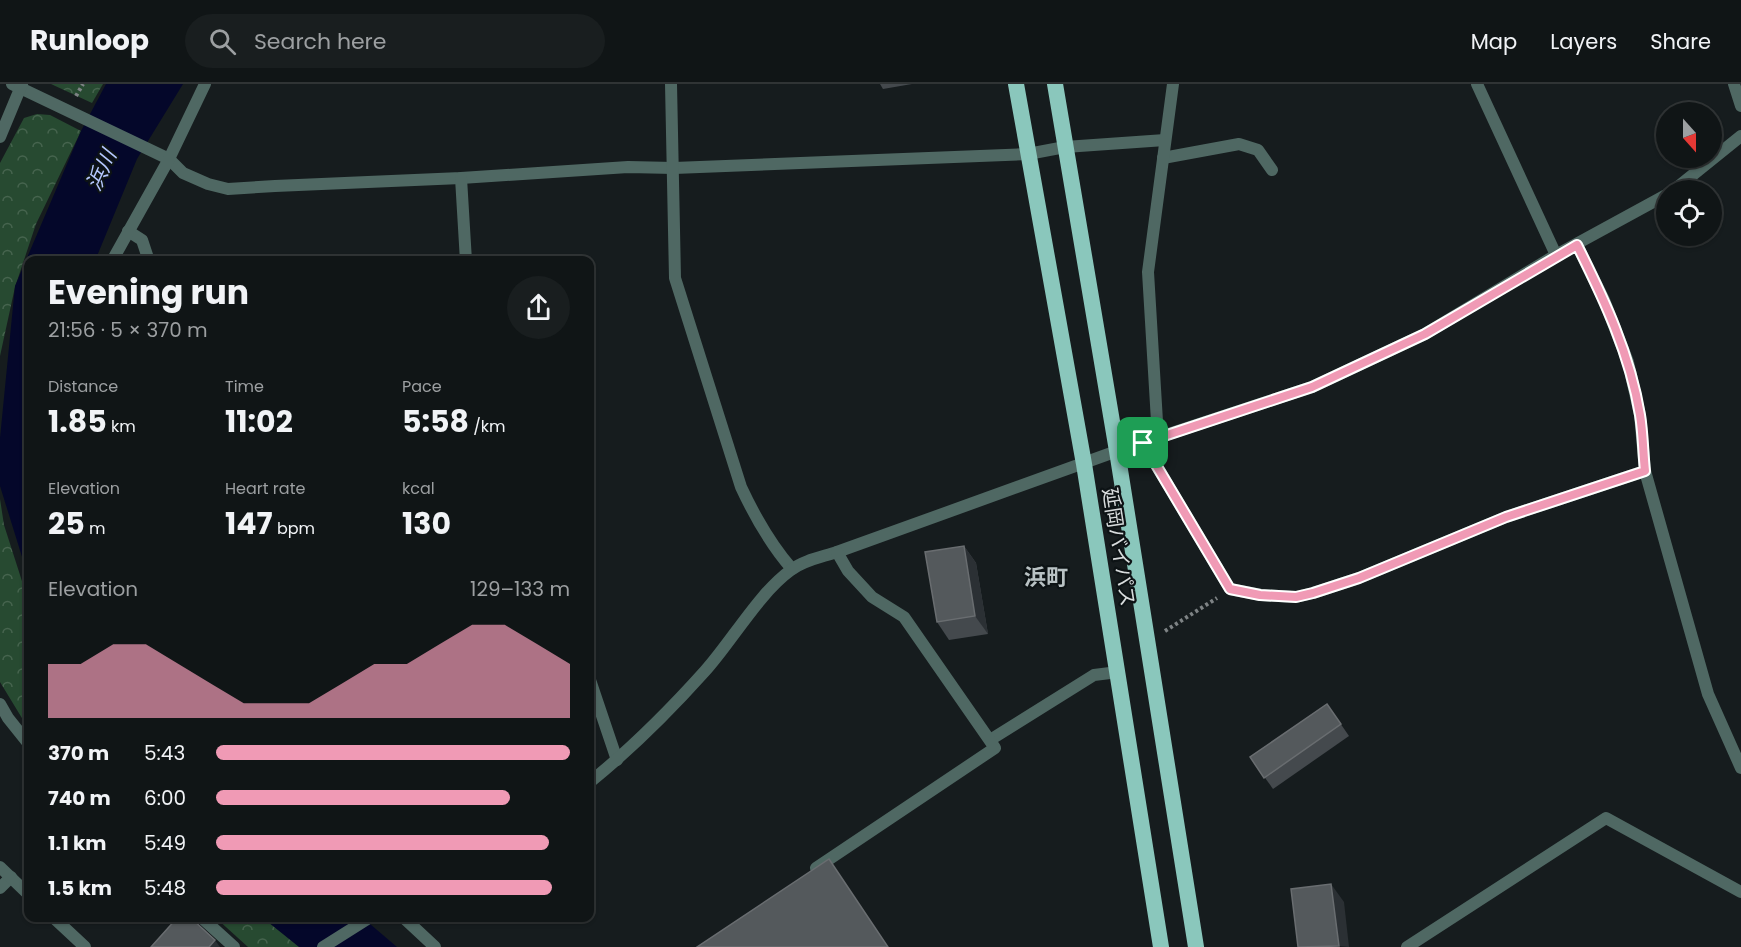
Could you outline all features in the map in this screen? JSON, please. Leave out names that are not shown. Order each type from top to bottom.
[{"type":"highway","name":"延岡バイパス","points":[[1016,84],[1084,464],[1161,947]]},
{"type":"highway","name":"延岡バイパス","points":[[1055,84],[1117,451],[1196,947]]},
{"type":"street","points":[[115,256],[170,159],[205,84]]},
{"type":"street","points":[[671,84],[675,278],[741,487],[774,548],[792,569]]},
{"type":"street","points":[[1158,438],[1148,272],[1173,84]]},
{"type":"street","points":[[1477,84],[1556,255]]},
{"type":"street","points":[[1734,84],[1741,106]]},
{"type":"street","points":[[0,137],[18,85],[170,159],[183,172],[208,184],[228,189],[628,167],[674,168],[1028,154],[1065,147],[1165,140]]},
{"type":"street","points":[[1686,180],[1741,136]]},
{"type":"street","points":[[1164,158],[1239,144],[1258,150],[1272,170]]},
{"type":"street","points":[[460,178],[466,256]]},
{"type":"street","points":[[594,779],[617,760],[705,671],[777,582],[792,569],[806,562],[1117,451],[1312,387],[1425,334],[1556,255],[1656,201]]},
{"type":"street","points":[[128,231],[142,240],[147,256]]},
{"type":"street","points":[[1577,245],[1604,300],[1628,362],[1640,415],[1645,471],[1708,694],[1741,768]]},
{"type":"street","points":[[1143,443],[1230,589],[1260,595],[1296,597],[1313,593],[1359,578],[1506,517],[1645,471]]},
{"type":"street","points":[[807,874],[995,748],[904,617],[872,597],[848,571],[837,552]]},
{"type":"street","points":[[990,740],[1094,675],[1118,672]]},
{"type":"street","points":[[594,692],[617,760]]},
{"type":"street","points":[[0,704],[24,737]]},
{"type":"street","points":[[1407,947],[1606,818],[1741,891]]},
{"type":"street","points":[[0,867],[24,890]]},
{"type":"street","points":[[0,888],[11,877]]},
{"type":"street","points":[[58,922],[85,947]]},
{"type":"street","points":[[206,922],[234,947]]},
{"type":"street","points":[[323,947],[363,922]]},
{"type":"street","points":[[408,922],[435,947]]},
{"type":"path","points":[[1148,643],[1230,589]]},
{"type":"green space","points":[[51,84],[103,84],[92,103]]},
{"type":"green space","points":[[37,114],[50,115],[81,131],[36,224],[24,256],[0,356],[0,163],[24,118]]},
{"type":"green space","points":[[0,499],[4,525],[24,588],[24,721],[0,682]]},
{"type":"green space","points":[[220,922],[269,922],[300,947],[248,947]]},
{"type":"water","name":"浜川","points":[[106,84],[183,84],[137,159],[97,256],[28,256],[81,131]]},
{"type":"water","points":[[24,265],[24,563],[0,486],[0,438],[15,286]]},
{"type":"water","points":[[268,922],[368,922],[397,947],[299,947]]},
{"type":"building","points":[[964,546],[975,616],[937,622],[925,552]]},
{"type":"building","points":[[1327,704],[1341,724],[1264,778],[1250,757]]},
{"type":"building","points":[[829,859],[888,947],[697,947]]},
{"type":"building","points":[[1331,884],[1339,946],[1298,947],[1291,889]]},
{"type":"building","points":[[173,922],[195,922],[215,940],[209,947],[151,947]]},
{"type":"district","name":"浜町","points":[[1046,577]]},
{"type":"route","points":[[1577,245],[1604,300],[1628,362],[1640,415],[1645,471],[1506,517],[1359,578],[1313,593],[1296,597],[1260,595],[1230,589],[1143,443],[1312,387],[1425,334],[1556,255],[1577,245]]}]
